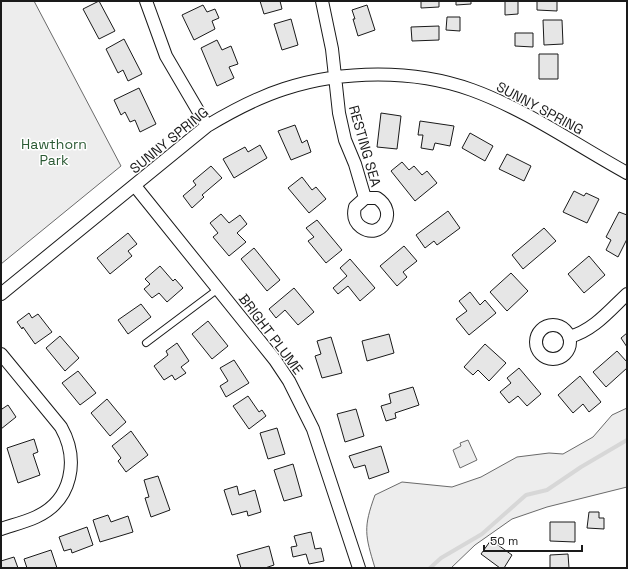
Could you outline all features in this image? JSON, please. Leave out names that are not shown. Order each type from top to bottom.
[{"type":"street","points":[[146,1],[166,56],[207,126]]},
{"type":"street","name":"RESTING SEA","points":[[322,1],[330,37],[339,113],[345,140],[355,164],[365,198]]},
{"type":"street","name":"SUNNY SPRING","points":[[1,294],[207,126],[246,104],[262,97],[284,89],[335,78],[361,76],[404,76],[461,87],[512,108],[627,173]]},
{"type":"street","name":"BRIGHT PLUME","points":[[135,186],[275,360],[301,403],[313,429],[358,568]]},
{"type":"street","points":[[569,337],[580,334],[594,325],[627,294]]},
{"type":"street","points":[[1,354],[60,427],[69,446],[72,465],[70,476],[65,488],[52,507],[37,517],[1,529]]},
{"type":"lane","points":[[146,343],[218,289]]},
{"type":"green space","name":"Hawthorn Park","points":[[1,1],[34,1],[121,166],[1,264]]},
{"type":"green space","points":[[627,408],[627,487],[547,507],[512,519],[475,545],[451,568],[375,568],[367,539],[367,524],[375,495],[402,482],[452,487],[481,477],[517,457],[549,453],[563,454],[593,437],[612,415]]},
{"type":"green space","points":[[468,440],[477,460],[460,468],[453,450],[461,446],[460,443]]},
{"type":"building","points":[[99,1],[115,31],[99,39],[83,9]]},
{"type":"building","points":[[260,1],[280,1],[282,9],[264,14]]},
{"type":"building","points":[[421,1],[439,1],[439,7],[421,8]]},
{"type":"building","points":[[456,1],[471,1],[471,4],[456,5]]},
{"type":"building","points":[[505,1],[518,1],[518,14],[505,15]]},
{"type":"building","points":[[537,1],[557,1],[557,11],[537,10]]},
{"type":"building","points":[[203,5],[207,12],[215,9],[219,18],[212,21],[215,29],[194,40],[182,15]]},
{"type":"building","points":[[367,5],[375,30],[358,36],[352,10]]},
{"type":"building","points":[[447,17],[460,17],[460,31],[446,30]]},
{"type":"building","points":[[291,19],[298,45],[282,50],[274,24]]},
{"type":"building","points":[[543,20],[562,20],[563,44],[544,45]]},
{"type":"building","points":[[439,26],[439,40],[412,41],[411,27]]},
{"type":"building","points":[[515,33],[533,33],[533,47],[515,46]]},
{"type":"building","points":[[124,39],[142,74],[128,81],[123,70],[118,73],[106,49]]},
{"type":"building","points":[[217,40],[222,50],[231,46],[238,64],[229,67],[234,78],[217,86],[201,48]]},
{"type":"building","points":[[539,54],[558,54],[558,79],[539,79]]},
{"type":"building","points":[[139,88],[156,124],[140,132],[135,120],[130,122],[125,112],[121,115],[114,100]]},
{"type":"building","points":[[381,113],[401,116],[397,149],[377,147]]},
{"type":"building","points":[[420,121],[454,126],[450,146],[435,143],[433,150],[421,148],[423,135],[418,135]]},
{"type":"building","points":[[295,125],[302,143],[307,140],[311,152],[291,160],[278,131]]},
{"type":"building","points":[[470,133],[493,146],[485,161],[462,148]]},
{"type":"building","points":[[260,145],[267,158],[234,178],[223,159],[245,147],[248,152]]},
{"type":"building","points":[[507,154],[531,166],[524,181],[499,169]]},
{"type":"building","points":[[402,162],[409,170],[414,166],[422,175],[427,171],[437,183],[415,201],[391,171]]},
{"type":"building","points":[[211,166],[222,178],[202,195],[204,197],[192,208],[183,196],[196,185],[193,181]]},
{"type":"building","points":[[302,177],[312,190],[316,187],[326,199],[309,213],[288,188]]},
{"type":"building","points":[[574,191],[584,196],[586,193],[599,199],[587,223],[563,212]]},
{"type":"building","points":[[448,211],[460,228],[437,245],[434,241],[425,248],[416,235]]},
{"type":"building","points":[[619,212],[627,215],[627,239],[618,257],[606,250],[611,240],[606,237]]},
{"type":"building","points":[[221,214],[229,223],[240,215],[247,224],[237,233],[246,242],[229,256],[213,237],[218,233],[210,223]]},
{"type":"building","points":[[317,220],[342,250],[326,263],[308,241],[314,237],[306,228]]},
{"type":"building","points":[[544,228],[556,241],[523,269],[512,255]]},
{"type":"building","points":[[128,233],[137,244],[128,251],[132,256],[110,274],[97,258]]},
{"type":"building","points":[[404,246],[417,261],[403,272],[407,277],[397,286],[380,266]]},
{"type":"building","points":[[254,248],[280,280],[267,291],[241,259]]},
{"type":"building","points":[[589,256],[605,275],[584,293],[568,274]]},
{"type":"building","points":[[350,259],[375,288],[360,301],[348,286],[338,294],[333,288],[347,276],[340,268]]},
{"type":"building","points":[[160,266],[173,281],[175,279],[183,288],[167,302],[159,293],[152,298],[144,289],[150,284],[145,279]]},
{"type":"building","points":[[511,273],[528,291],[507,311],[490,292]]},
{"type":"building","points":[[294,288],[314,312],[298,325],[285,310],[276,318],[269,309]]},
{"type":"building","points":[[470,292],[480,305],[485,300],[496,313],[469,335],[456,319],[467,311],[459,301]]},
{"type":"building","points":[[141,304],[151,317],[128,334],[118,320]]},
{"type":"building","points":[[29,313],[32,318],[38,314],[52,332],[35,344],[23,327],[22,329],[17,322]]},
{"type":"building","points":[[208,321],[228,346],[212,359],[192,334]]},
{"type":"building","points":[[627,333],[627,347],[621,338]]},
{"type":"building","points":[[389,334],[394,353],[367,361],[362,341]]},
{"type":"building","points":[[60,336],[79,358],[65,371],[46,348]]},
{"type":"building","points":[[331,337],[342,373],[322,378],[315,356],[321,354],[317,341]]},
{"type":"building","points":[[177,343],[189,361],[181,367],[186,373],[175,380],[172,375],[164,380],[154,366],[168,355],[166,351]]},
{"type":"building","points":[[485,344],[506,363],[489,381],[478,370],[473,375],[464,367]]},
{"type":"building","points":[[617,351],[627,362],[627,368],[606,387],[593,372]]},
{"type":"building","points":[[234,360],[249,383],[226,397],[220,386],[228,381],[220,368]]},
{"type":"building","points":[[519,368],[541,394],[527,406],[518,396],[509,403],[500,392],[511,383],[507,378]]},
{"type":"building","points":[[78,371],[96,393],[80,405],[62,383]]},
{"type":"building","points":[[580,376],[601,402],[589,412],[583,404],[573,413],[558,395]]},
{"type":"building","points":[[413,387],[419,405],[395,413],[396,418],[386,421],[381,406],[391,403],[389,394]]},
{"type":"building","points":[[248,396],[259,412],[262,410],[266,416],[249,429],[233,406]]},
{"type":"building","points":[[107,399],[126,422],[110,436],[91,413]]},
{"type":"building","points":[[8,405],[16,417],[1,429],[1,407],[2,409]]},
{"type":"building","points":[[356,409],[364,436],[345,442],[337,414]]},
{"type":"building","points":[[277,428],[285,454],[268,459],[260,433]]},
{"type":"building","points":[[131,431],[148,455],[126,472],[118,461],[121,458],[112,446]]},
{"type":"building","points":[[34,439],[38,452],[33,454],[40,475],[18,483],[7,448]]},
{"type":"building","points":[[381,446],[389,472],[369,479],[365,465],[354,468],[349,456]]},
{"type":"building","points":[[293,464],[302,496],[284,501],[274,470]]},
{"type":"building","points":[[158,476],[170,510],[151,517],[145,498],[149,497],[144,480]]},
{"type":"building","points":[[237,486],[239,495],[255,490],[261,512],[248,516],[247,511],[232,515],[224,490]]},
{"type":"building","points":[[589,512],[599,512],[599,518],[604,518],[604,529],[587,528]]},
{"type":"building","points":[[108,515],[111,522],[128,516],[133,532],[100,542],[93,520]]},
{"type":"building","points":[[550,522],[575,522],[575,542],[550,541]]},
{"type":"building","points":[[87,527],[93,545],[72,553],[71,549],[64,551],[59,537]]},
{"type":"building","points":[[311,532],[315,549],[321,548],[324,561],[309,564],[306,554],[293,557],[291,547],[297,546],[294,536]]},
{"type":"building","points":[[491,540],[512,555],[504,568],[500,568],[481,554]]},
{"type":"building","points":[[269,546],[274,565],[265,568],[241,568],[237,555]]},
{"type":"building","points":[[51,550],[57,568],[27,568],[24,559]]},
{"type":"building","points":[[568,554],[569,568],[550,568],[550,555]]},
{"type":"building","points":[[14,557],[18,568],[1,568],[1,561]]},
{"type":"waterway","points":[[430,568],[441,558],[482,534],[526,495],[547,490],[581,467],[627,440]]}]
